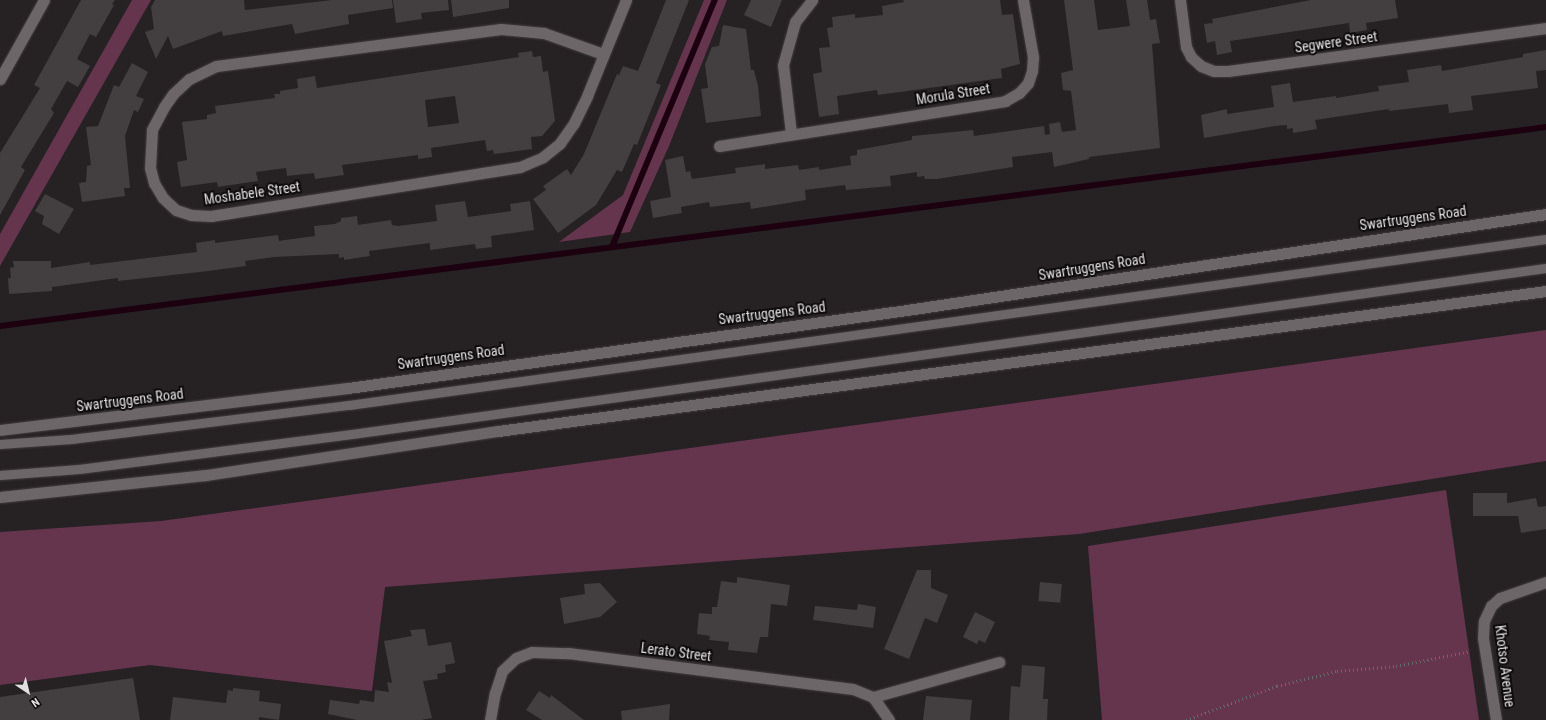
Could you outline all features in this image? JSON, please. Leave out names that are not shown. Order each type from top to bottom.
[{"type":"main road","points":[[0,78],[44,0]]},
{"type":"main road","name":"Moshabele Street","points":[[603,54],[544,32],[501,29],[216,66],[189,79],[173,94],[164,107],[152,130],[150,168],[154,183],[163,198],[176,210],[191,216],[212,216],[520,167],[543,157],[560,143],[581,109],[626,0]]},
{"type":"main road","points":[[791,133],[783,65],[795,22],[812,0]]},
{"type":"main road","name":"Morula Street","points":[[719,146],[791,133],[1005,102],[1019,93],[1028,83],[1033,57],[1023,0]]},
{"type":"main road","name":"Segwere Street","points":[[1180,0],[1186,47],[1201,66],[1214,71],[1228,72],[1546,28]]},
{"type":"main road","name":"Swartruggens Road","points":[[0,430],[317,392],[907,310],[1546,214]]},
{"type":"main road","points":[[0,497],[206,475],[506,430],[1546,291]]},
{"type":"main road","name":"Khotso Avenue","points":[[1496,720],[1485,648],[1484,621],[1491,606],[1514,592],[1546,582]]},
{"type":"main road","name":"Lerato Street","points":[[490,720],[495,693],[502,671],[516,658],[532,652],[568,653],[853,689],[873,697]]},
{"type":"main road","points":[[889,720],[873,697],[999,662]]},
{"type":"lane","points":[[0,444],[71,438],[349,405],[1546,239]]},
{"type":"lane","points":[[0,475],[79,469],[376,431],[1546,268]]},
{"type":"path","points":[[1186,720],[1277,686],[1337,671],[1396,666],[1485,648]]},
{"type":"shaded area","points":[[132,0],[151,0],[0,266],[0,234]]},
{"type":"shaded area","points":[[704,0],[727,0],[669,146],[630,232],[559,242],[623,195]]},
{"type":"shaded area","points":[[1546,330],[1546,461],[1079,534],[385,587],[372,691],[150,665],[0,685],[0,532],[161,521]]},
{"type":"shaded area","points":[[1446,490],[1479,720],[1102,720],[1088,546]]},
{"type":"building","points":[[81,0],[115,0],[112,4],[114,5],[96,37],[90,34],[77,59],[90,66],[78,87],[67,81],[51,109],[54,113],[21,167],[25,170],[0,215],[0,153],[40,88],[34,85]]},
{"type":"building","points":[[155,0],[244,0],[245,10],[332,0],[392,0],[393,8],[348,15],[349,24],[295,34],[292,24],[223,36],[222,31],[173,49],[168,36],[156,59],[145,32],[154,29],[151,7]]},
{"type":"building","points":[[393,0],[448,0],[449,10],[421,13],[422,19],[396,23]]},
{"type":"building","points":[[451,0],[509,0],[509,8],[453,17]]},
{"type":"building","points":[[666,0],[689,0],[656,83],[661,85],[637,145],[634,144],[622,172],[617,170],[596,205],[558,233],[533,199],[546,190],[543,186],[567,169],[571,175],[584,154],[617,74],[619,75],[623,66],[638,71]]},
{"type":"building","points":[[751,0],[782,0],[771,27],[744,15]]},
{"type":"building","points":[[903,0],[1000,0],[1002,15],[1013,14],[1020,64],[1001,69],[1002,78],[878,95],[877,90],[837,96],[839,114],[819,117],[813,74],[822,72],[819,48],[830,47],[827,28],[833,27],[832,17],[855,14],[855,18],[883,15],[882,6],[904,2]]},
{"type":"building","points":[[1064,0],[1094,0],[1098,30],[1130,26],[1126,0],[1147,0],[1150,20],[1156,19],[1160,43],[1152,44],[1160,148],[1089,157],[1089,159],[1054,167],[1052,152],[1012,157],[1013,167],[937,179],[925,179],[924,176],[917,177],[917,172],[890,176],[891,186],[846,190],[845,185],[805,190],[806,200],[751,209],[750,202],[710,207],[709,202],[681,207],[682,213],[653,218],[650,201],[671,197],[665,160],[683,156],[686,172],[690,171],[692,179],[736,173],[735,168],[765,164],[765,169],[798,165],[799,170],[819,167],[819,170],[851,165],[850,156],[857,155],[857,150],[912,140],[912,136],[973,130],[974,136],[1044,126],[1045,135],[1050,134],[1049,124],[1060,122],[1062,132],[1076,130],[1071,91],[1063,90],[1061,73],[1073,70]]},
{"type":"building","points":[[1311,0],[1395,0],[1398,18],[1366,23],[1367,30],[1350,33],[1349,23],[1230,41],[1232,52],[1217,55],[1215,41],[1207,43],[1204,24],[1213,23],[1212,19]]},
{"type":"building","points":[[723,25],[746,29],[751,70],[754,70],[758,86],[761,116],[706,123],[701,89],[708,88],[705,64],[712,47],[719,46]]},
{"type":"building","points":[[1546,50],[1546,70],[1536,71],[1538,88],[1471,96],[1473,110],[1449,113],[1448,104],[1389,111],[1389,109],[1315,120],[1317,129],[1293,133],[1293,128],[1287,129],[1287,125],[1204,138],[1201,115],[1227,109],[1227,114],[1274,107],[1271,86],[1290,83],[1293,102],[1336,96],[1336,98],[1379,91],[1378,86],[1409,82],[1407,70],[1441,65],[1442,71],[1523,57],[1523,54]]},
{"type":"building","points":[[532,51],[533,57],[541,56],[543,72],[548,71],[555,121],[542,136],[531,137],[532,149],[494,154],[493,150],[487,151],[485,140],[431,148],[432,157],[418,159],[418,155],[342,165],[344,175],[315,179],[314,173],[287,176],[286,168],[256,172],[258,181],[218,187],[217,182],[181,187],[177,162],[187,160],[182,122],[207,119],[207,115],[216,113],[215,106],[275,98],[274,94],[280,94],[280,91],[298,88],[297,79],[315,76],[317,88],[519,57],[518,53]],"holes":[[[455,96],[459,123],[428,127],[425,100]]]},
{"type":"building","points":[[132,63],[148,72],[136,96],[144,99],[138,112],[134,110],[125,136],[130,188],[124,188],[125,196],[82,202],[79,183],[86,182],[87,166],[91,165],[86,127],[98,126],[114,85],[119,87]]},
{"type":"building","points":[[45,194],[74,209],[59,234],[42,224],[44,216],[35,211]]},
{"type":"building","points":[[465,201],[468,217],[511,211],[510,204],[530,201],[534,230],[491,236],[492,247],[476,249],[475,244],[430,250],[430,243],[369,251],[370,256],[344,260],[344,257],[339,258],[339,254],[274,257],[245,261],[246,266],[118,281],[118,278],[52,287],[52,291],[9,294],[8,278],[11,278],[10,268],[14,267],[13,261],[51,261],[51,268],[90,262],[90,265],[197,252],[196,243],[215,240],[215,243],[278,235],[279,241],[315,236],[314,226],[335,224],[341,221],[341,218],[357,216],[358,225],[391,220],[392,225],[398,226],[437,221],[435,205]]},
{"type":"building","points":[[1473,493],[1507,493],[1507,503],[1536,498],[1538,507],[1546,506],[1546,529],[1521,533],[1518,516],[1473,516]]},
{"type":"building","points":[[917,570],[931,570],[931,588],[948,595],[937,623],[925,618],[909,659],[884,649]]},
{"type":"building","points":[[737,577],[790,585],[787,606],[771,604],[768,637],[760,637],[757,653],[728,650],[729,642],[709,640],[710,636],[697,634],[699,613],[712,614],[712,607],[717,607],[721,581],[737,583]]},
{"type":"building","points":[[1040,582],[1062,584],[1060,603],[1038,601]]},
{"type":"building","points":[[600,583],[617,602],[600,617],[564,624],[560,598],[585,594],[584,584]]},
{"type":"building","points":[[858,604],[876,607],[873,628],[813,620],[815,606],[857,610]]},
{"type":"building","points":[[975,612],[995,622],[985,643],[979,640],[977,644],[963,637]]},
{"type":"building","points":[[425,629],[428,646],[451,642],[455,663],[445,665],[446,672],[437,674],[438,679],[423,681],[432,718],[421,720],[357,720],[328,714],[330,700],[359,704],[360,700],[374,702],[375,690],[389,692],[387,682],[392,683],[384,641],[412,636],[410,630]]},
{"type":"building","points":[[1022,665],[1045,667],[1043,699],[1048,699],[1047,720],[1009,720],[1011,686],[1020,687]]},
{"type":"building","points":[[133,678],[140,720],[0,720],[0,697]]},
{"type":"building","points":[[233,688],[260,691],[259,701],[281,704],[279,720],[259,717],[259,720],[170,720],[173,697],[226,703],[228,690],[233,691]]},
{"type":"building","points":[[539,691],[550,698],[551,695],[584,720],[542,720],[526,710]]},
{"type":"building","points":[[926,696],[972,700],[970,720],[923,720]]},
{"type":"building","points":[[670,704],[669,720],[622,720],[621,711]]},
{"type":"waterway","points":[[612,247],[715,0]]},
{"type":"waterway","points":[[0,326],[1546,127]]}]
